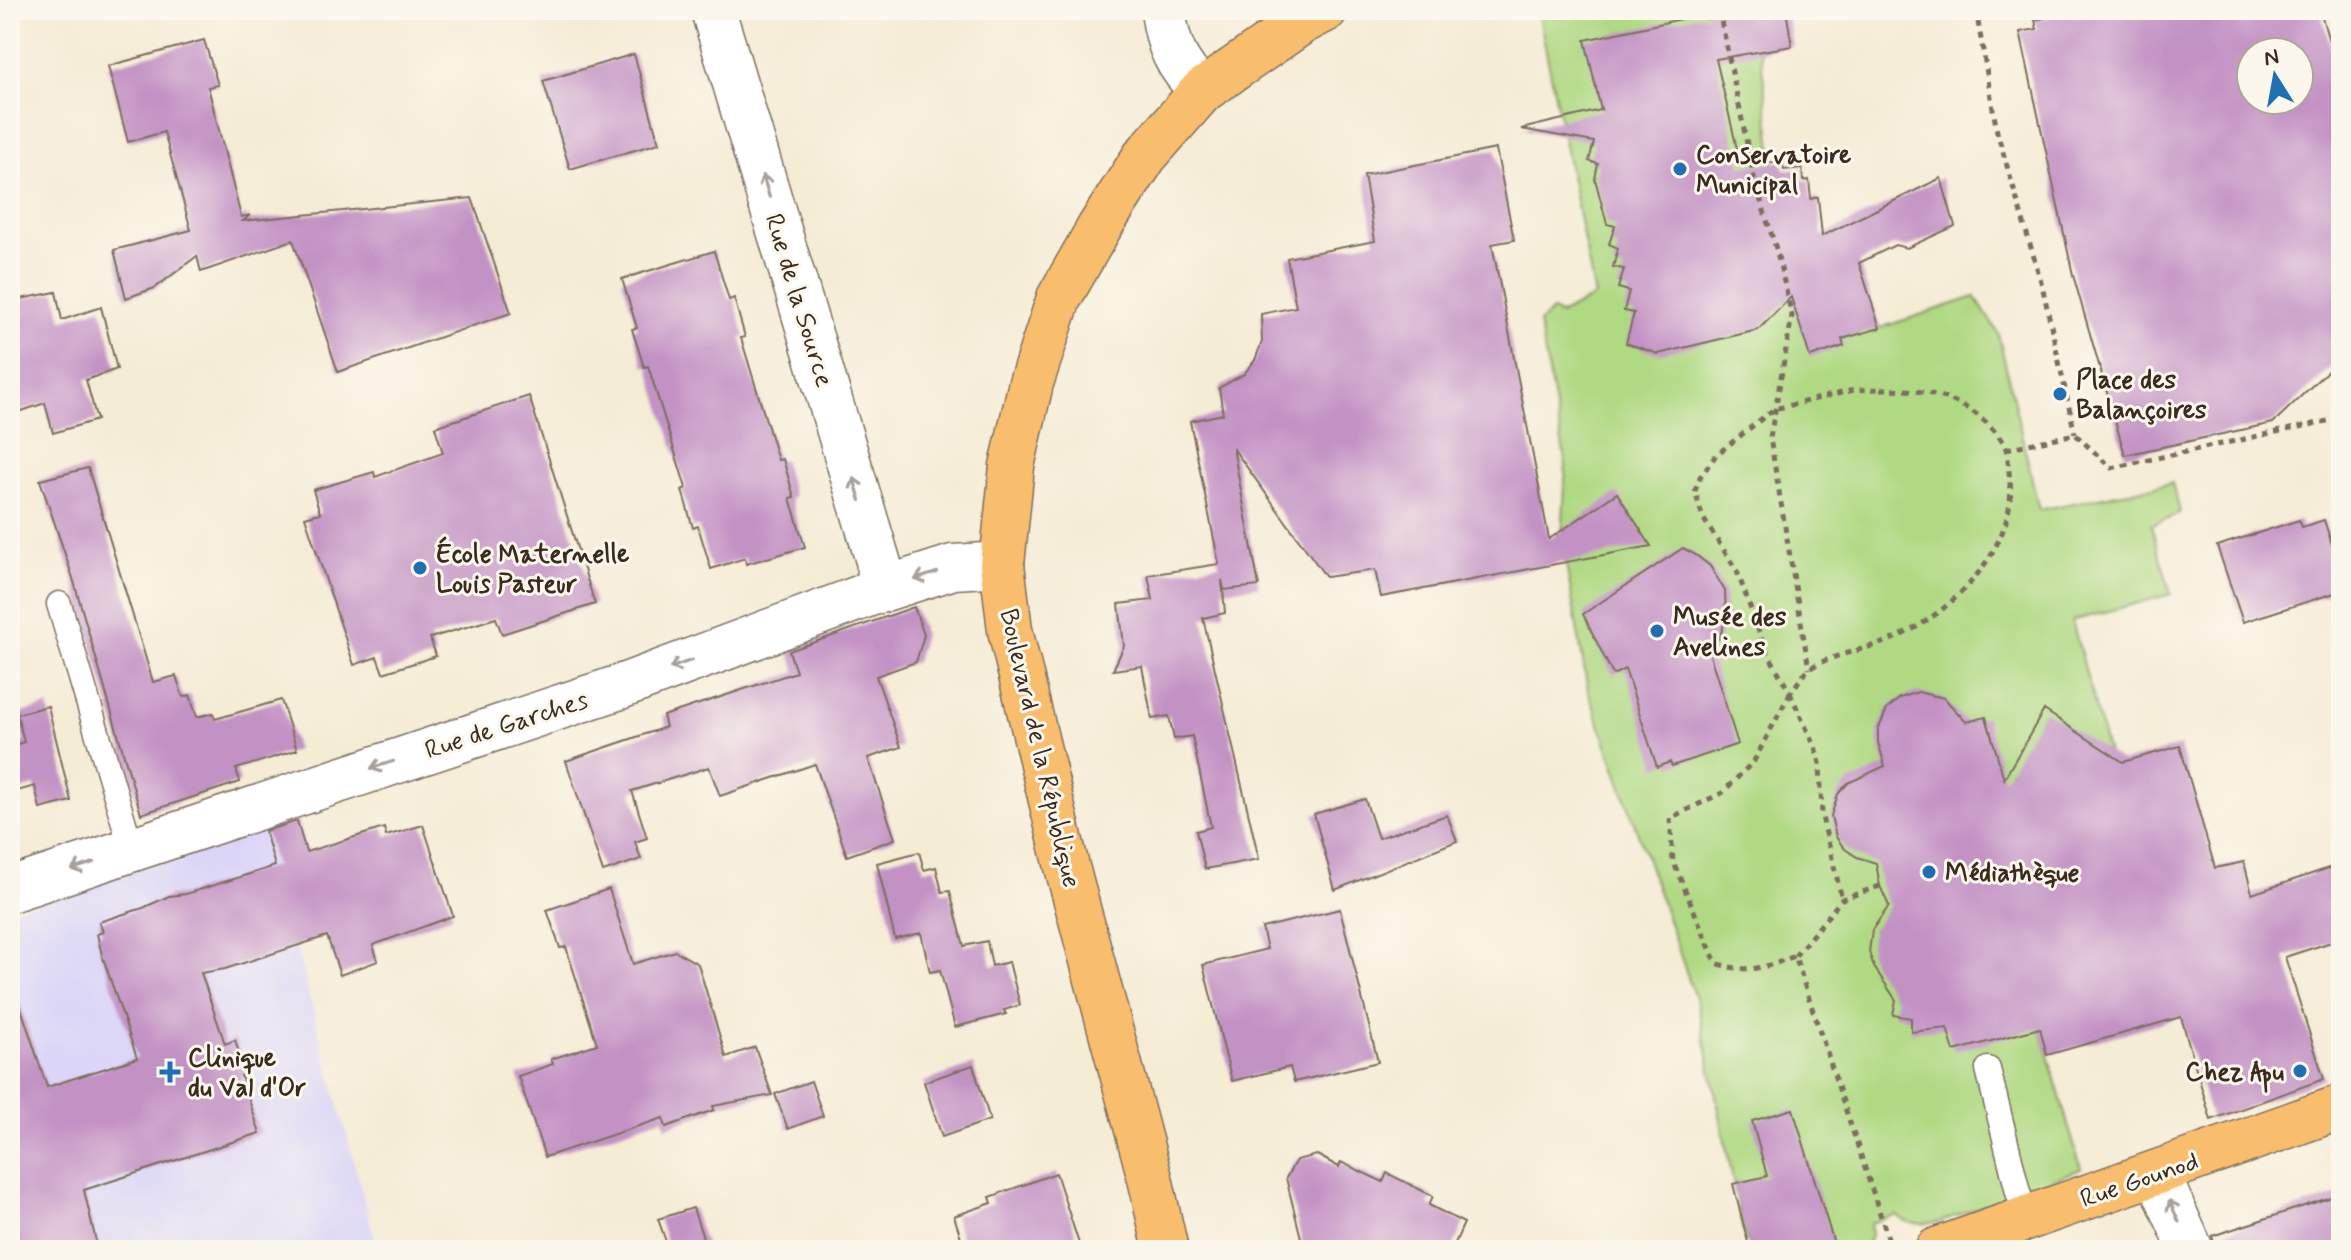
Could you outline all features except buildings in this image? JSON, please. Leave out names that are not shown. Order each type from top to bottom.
[{"type":"main road","name":"Boulevard de la République","points":[[1165,1237],[1067,867],[1010,630],[1002,564],[1012,466],[1031,383],[1059,298],[1145,156],[1202,91],[1302,22],[1325,10]]},
{"type":"main road","name":"Rue Gounod","points":[[1937,1250],[2341,1107]]},
{"type":"street","name":"Rue de la Source","points":[[713,10],[879,564],[878,591]]},
{"type":"street","points":[[1163,10],[1173,56],[1187,77],[1202,91]]},
{"type":"street","name":"Rue de Garches","points":[[10,890],[620,687],[878,591],[953,567],[1002,564]]},
{"type":"street","points":[[2157,1173],[2191,1250]]},
{"type":"lane","points":[[59,604],[132,850]]},
{"type":"lane","points":[[1988,1069],[2027,1219]]},
{"type":"path","points":[[1719,10],[1755,182],[1777,252],[1792,316],[1770,438],[1809,669]]},
{"type":"path","points":[[1976,10],[1997,132],[2042,285],[2075,434],[2111,468],[2341,418]]},
{"type":"path","points":[[2337,10],[2341,22]]},
{"type":"path","points":[[1842,899],[1822,817],[1820,763],[1815,747],[1790,693],[1764,646],[1737,571],[1703,518],[1695,491],[1700,477],[1716,455],[1774,409],[1854,390],[1910,389],[1953,400],[1972,410],[1992,429],[2006,449],[2011,493],[2009,516],[1988,561],[1935,613],[1896,638],[1809,669],[1790,693],[1754,761],[1722,793],[1670,818],[1673,861],[1716,963],[1739,971],[1768,967],[1795,956],[1842,899],[1880,886]]},
{"type":"path","points":[[2006,449],[2075,434]]},
{"type":"path","points":[[1795,956],[1892,1250]]},
{"type":"shaded area","name":"Clinique du Val d'Or","points":[[264,829],[378,1250],[10,1250],[10,910]]},
{"type":"green space","points":[[1538,10],[1755,10],[1784,245],[1880,328],[1975,297],[1998,333],[2039,510],[2172,483],[2180,512],[2151,525],[2171,594],[2072,621],[2132,843],[1998,883],[2081,1169],[1939,1222],[1911,1223],[1896,1215],[1870,1223],[1868,1243],[1848,1250],[1750,1250],[1743,1230],[1698,1006],[1588,690],[1562,541],[1566,464],[1539,323],[1552,311],[1560,315],[1595,296]]},
{"type":"place","name":"Conservatoire Municipal","points":[[1680,169]]},
{"type":"place","name":"Place des Balançoires","points":[[2060,394]]},
{"type":"place","name":"École Maternelle Louis Pasteur","points":[[420,568]]},
{"type":"place","name":"Musée des Avelines","points":[[1657,631]]},
{"type":"place","name":"Médiathèque","points":[[1929,872]]},
{"type":"place","name":"Chez Apu","points":[[2300,1071]]},
{"type":"place","name":"Clinique du Val d'Or","points":[[170,1072]]}]
